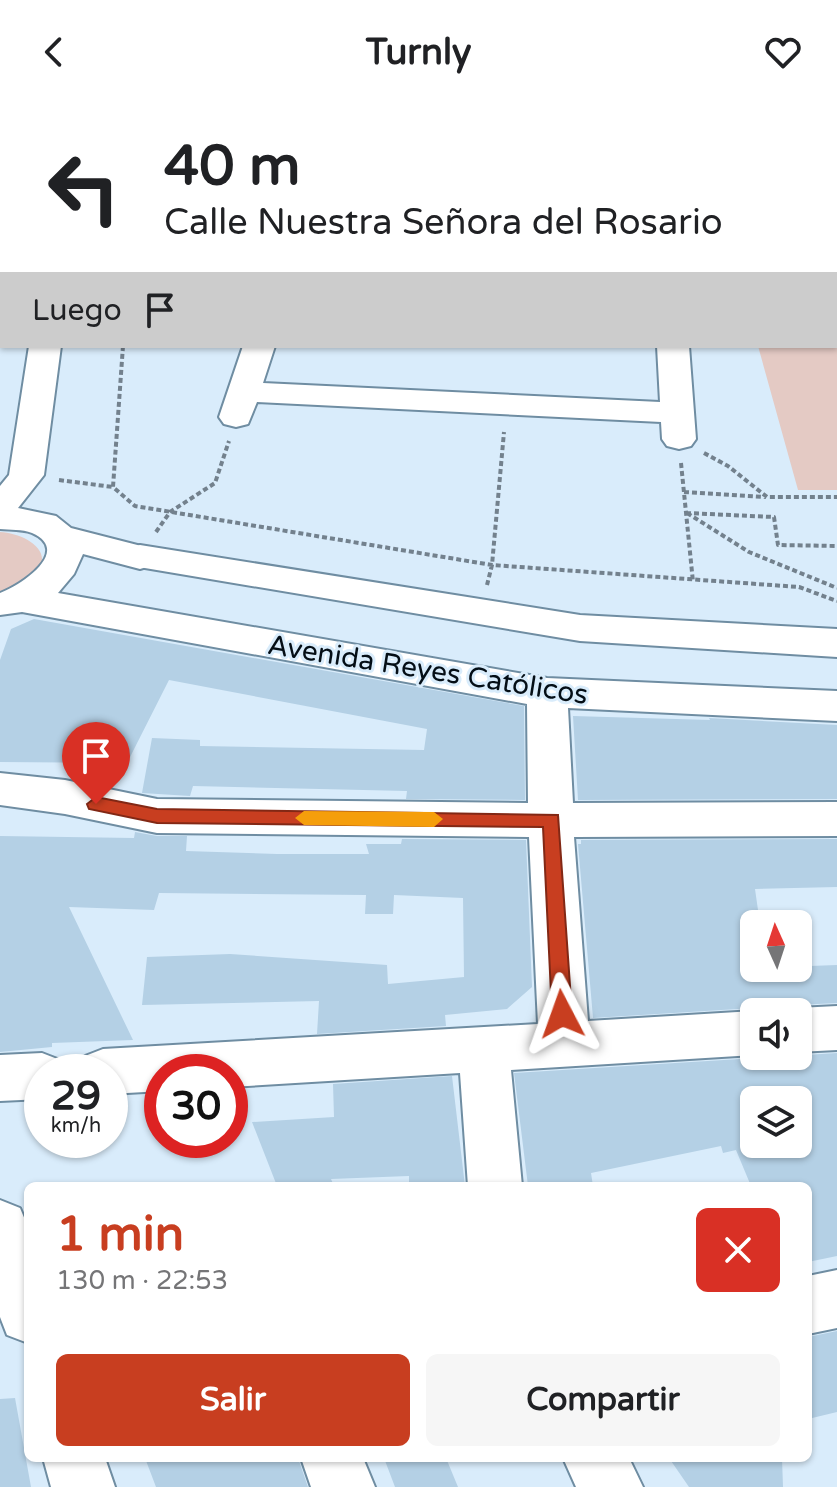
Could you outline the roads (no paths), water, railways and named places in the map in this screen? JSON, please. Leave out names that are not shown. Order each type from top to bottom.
[{"type":"street","points":[[0,504],[14,492],[26,475],[45,348]]},
{"type":"street","points":[[258,348],[240,405],[678,426],[673,348]]},
{"type":"street","points":[[0,420],[35,416]]},
{"type":"street","points":[[12,603],[39,591],[54,544],[26,475]]},
{"type":"street","points":[[0,518],[27,520],[82,563],[146,548],[580,628],[837,643]]},
{"type":"street","name":"Avenida Reyes Católicos","points":[[12,603],[547,693],[837,706]]},
{"type":"street","points":[[547,693],[562,1014],[567,1045]]},
{"type":"street","points":[[0,789],[65,797],[157,816],[837,819]]},
{"type":"street","points":[[812,1029],[837,1028]]},
{"type":"street","points":[[128,1070],[740,1034]]},
{"type":"street","points":[[484,1049],[495,1182]]},
{"type":"street","points":[[0,1078],[24,1077]]},
{"type":"street","points":[[0,1227],[24,1302]]},
{"type":"street","points":[[812,1304],[837,1299]]},
{"type":"street","points":[[75,1462],[83,1487]]},
{"type":"street","points":[[334,1462],[343,1487]]},
{"type":"street","points":[[596,1462],[611,1487]]}]
